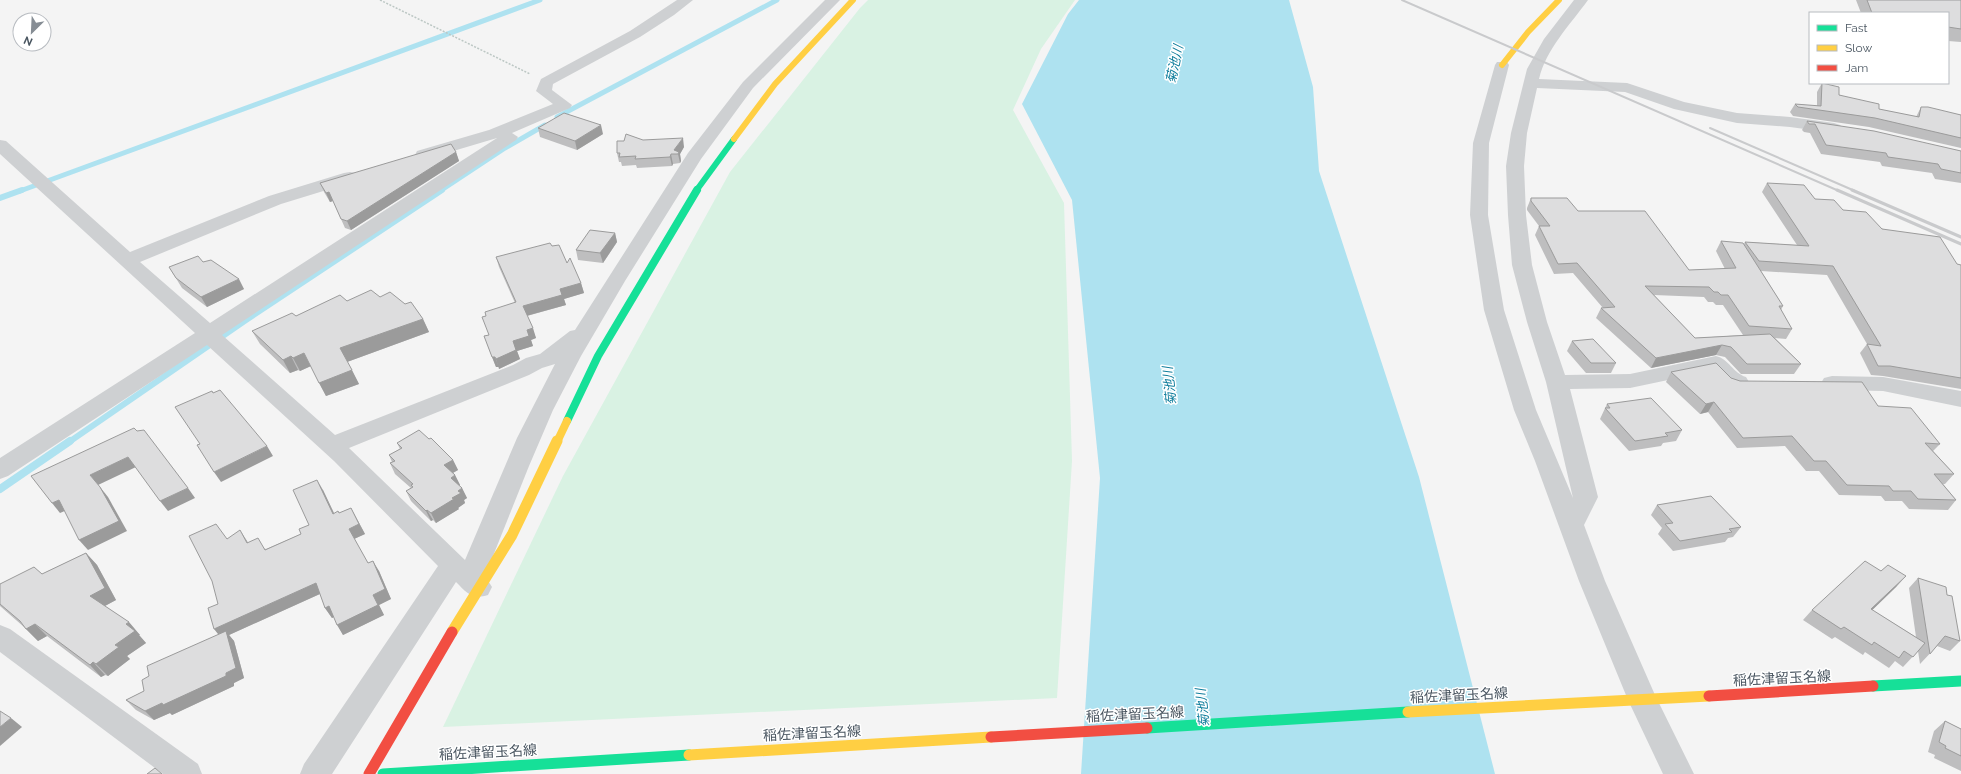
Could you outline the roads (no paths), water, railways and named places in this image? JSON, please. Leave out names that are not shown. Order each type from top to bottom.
[{"type":"street","points":[[408,159],[497,134],[564,105],[544,91],[546,82],[639,34],[661,20],[686,0]]},
{"type":"street","points":[[369,774],[467,577],[542,411],[570,356],[694,157],[715,131],[748,85],[833,0]]},
{"type":"street","points":[[315,774],[467,577],[512,535],[598,356],[704,178],[775,84],[853,0]]},
{"type":"street","points":[[1560,0],[1528,32],[1502,65],[1492,100],[1481,143],[1479,215],[1487,272],[1494,310],[1525,410],[1547,461],[1592,582],[1643,700],[1679,774]]},
{"type":"street","points":[[1572,526],[1586,497],[1557,382],[1537,322],[1522,265],[1517,215],[1515,166],[1519,133],[1534,69],[1551,39],[1581,0]]},
{"type":"street","points":[[1530,83],[1627,88],[1680,106],[1736,118],[1790,122],[1846,130]]},
{"type":"street","points":[[0,470],[214,339],[539,117]]},
{"type":"street","points":[[0,145],[331,446],[467,577]]},
{"type":"street","points":[[128,260],[275,200],[364,172]]},
{"type":"street","points":[[331,446],[521,370],[534,363],[548,359],[588,327]]},
{"type":"street","points":[[1557,382],[1630,381],[1716,363],[1734,382],[1757,382]]},
{"type":"street","points":[[1812,383],[1883,384],[1961,399]]},
{"type":"street","points":[[0,637],[187,774]]},
{"type":"street","name":"稲佐津留玉名線","points":[[383,774],[1614,700],[1643,700],[1961,681]]},
{"type":"water","name":"菊池川","points":[[1079,0],[1289,0],[1313,87],[1319,171],[1419,477],[1495,774],[1081,774],[1100,478],[1072,200],[1022,104],[1068,14]]},
{"type":"waterway","points":[[20,191],[540,0]]},
{"type":"waterway","points":[[557,117],[777,0]]},
{"type":"waterway","points":[[440,191],[505,148],[545,125]]},
{"type":"waterway","points":[[0,198],[22,190]]},
{"type":"waterway","points":[[69,442],[246,320],[442,190]]},
{"type":"waterway","points":[[0,489],[70,441]]},
{"type":"railway","points":[[1402,0],[1839,191]]},
{"type":"railway","points":[[1710,128],[1855,191]]},
{"type":"railway","points":[[1837,190],[1961,244]]},
{"type":"railway","points":[[1852,190],[1961,237]]}]
